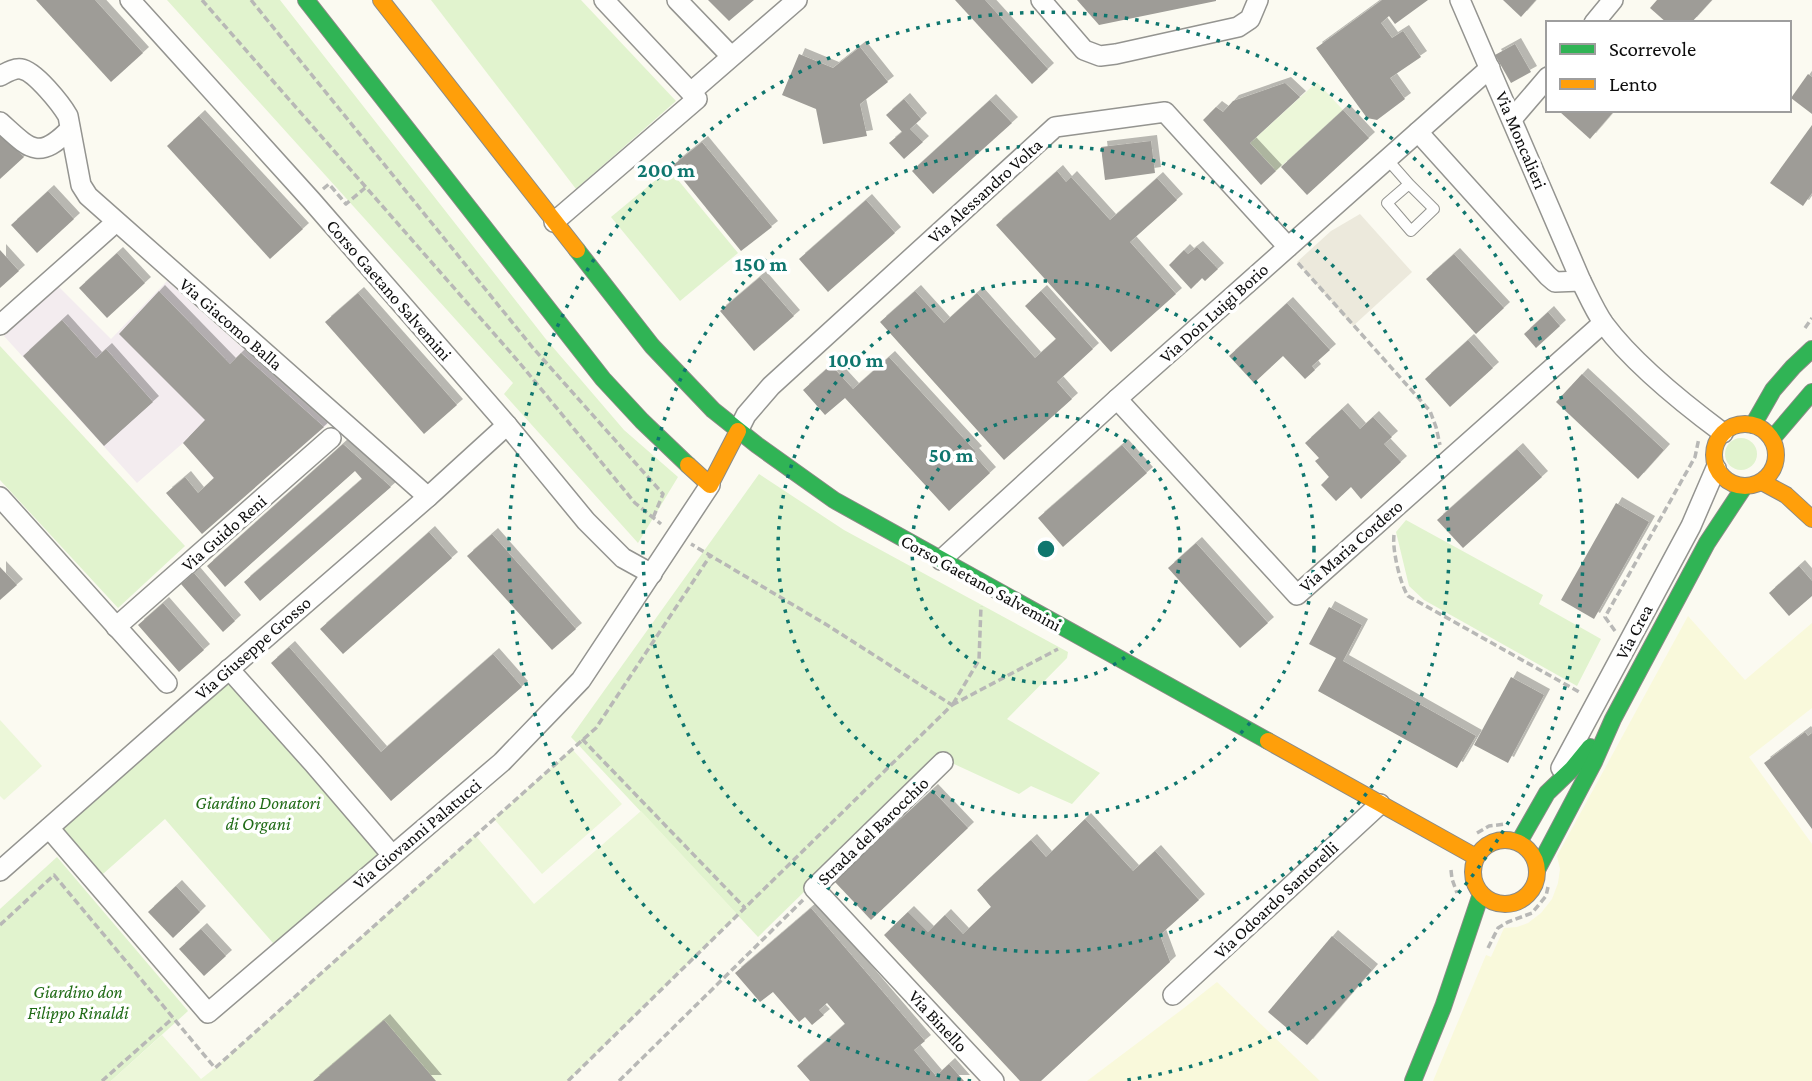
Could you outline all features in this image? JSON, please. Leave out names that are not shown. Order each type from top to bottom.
[{"type":"street","name":"Corso Gaetano Salvemini","points":[[130,0],[311,200],[507,425],[586,521],[622,558],[652,574]]},
{"type":"street","points":[[306,0],[603,379],[678,457],[710,485]]},
{"type":"street","name":"Corso Gaetano Salvemini","points":[[381,0],[652,346],[713,410],[738,431],[834,500],[1470,854]]},
{"type":"street","points":[[554,222],[697,99],[604,0]]},
{"type":"street","points":[[677,0],[731,56]]},
{"type":"street","points":[[691,92],[797,0]]},
{"type":"street","points":[[1041,0],[1084,50],[1100,56],[1238,27],[1250,19],[1258,0]]},
{"type":"street","name":"Via Moncalieri","points":[[1460,0],[1581,281],[1603,323],[1625,349],[1717,429]]},
{"type":"street","points":[[1596,21],[1614,0]]},
{"type":"street","name":"Via Don Luigi Borio","points":[[941,560],[1117,400],[1297,251],[1387,159],[1490,68]]},
{"type":"street","name":"Via Giacomo Balla","points":[[0,76],[21,69],[31,73],[63,106],[68,116],[81,185],[88,196],[428,497]]},
{"type":"street","points":[[1512,119],[1546,79]]},
{"type":"street","name":"Via Alessandro Volta","points":[[738,431],[746,415],[771,386],[1055,127],[1165,112],[1297,251]]},
{"type":"street","points":[[0,122],[25,144],[36,149],[48,148],[70,129]]},
{"type":"street","points":[[1418,132],[1548,276],[1555,282],[1581,281]]},
{"type":"street","points":[[0,325],[116,222]]},
{"type":"street","name":"Via Maria Cordero","points":[[1117,400],[1297,595],[1603,323]]},
{"type":"street","points":[[1793,367],[1808,332]]},
{"type":"street","points":[[1753,425],[1773,390],[1812,349]]},
{"type":"street","points":[[1772,439],[1812,392]]},
{"type":"street","points":[[1742,424],[1753,425],[1772,439],[1777,458],[1769,476],[1762,482],[1744,487],[1734,485],[1721,474],[1714,458],[1717,429],[1742,424]]},
{"type":"street","name":"Via Giuseppe Grosso","points":[[0,872],[507,425]]},
{"type":"street","name":"Via Giovanni Palatucci","points":[[49,828],[208,1013],[502,762],[580,680],[710,485],[738,431]]},
{"type":"street","name":"Via Guido Reni","points":[[116,627],[331,438]]},
{"type":"street","points":[[1774,467],[1786,495]]},
{"type":"street","name":"Via Crea","points":[[1707,543],[1720,505],[1721,474]]},
{"type":"street","name":"Via Crea","points":[[1520,842],[1721,474]]},
{"type":"street","points":[[1762,482],[1786,495],[1812,519]]},
{"type":"street","name":"Via Crea","points":[[1538,868],[1594,762],[1613,719],[1707,543],[1744,487]]},
{"type":"street","points":[[0,497],[167,683]]},
{"type":"street","points":[[229,669],[392,855]]},
{"type":"street","name":"Via Crea","points":[[1547,793],[1572,769],[1613,719]]},
{"type":"street","name":"Strada del Barocchio","points":[[882,961],[814,888],[943,762]]},
{"type":"street","name":"Via Odoardo Santorelli","points":[[1173,995],[1380,804]]},
{"type":"street","points":[[1499,839],[1510,839],[1520,842],[1528,849],[1538,868],[1533,890],[1515,903],[1504,904],[1481,894],[1473,876],[1470,854],[1499,839]]},
{"type":"street","points":[[1413,1081],[1443,1007],[1481,894]]},
{"type":"street","points":[[1443,1007],[1504,904]]},
{"type":"street","name":"Via Binello","points":[[882,961],[994,1081]]},
{"type":"lane","points":[[1387,159],[1434,209],[1410,231],[1387,203],[1409,184]]},
{"type":"path","points":[[202,0],[518,361],[635,503],[678,535]]},
{"type":"path","points":[[251,0],[533,348],[663,494],[653,519]]},
{"type":"path","points":[[349,202],[366,187]]},
{"type":"path","points":[[1297,251],[1297,262],[1430,411],[1440,450]]},
{"type":"path","points":[[1808,332],[1812,318]]},
{"type":"path","points":[[1619,635],[1605,617],[1695,457],[1700,436],[1717,429]]},
{"type":"path","points":[[1384,519],[1394,533],[1393,542],[1408,596],[1586,696]]},
{"type":"path","points":[[710,556],[827,625],[952,705]]},
{"type":"path","points":[[568,1081],[952,705],[979,660],[982,583]]},
{"type":"path","points":[[952,705],[1080,637]]},
{"type":"path","points":[[582,739],[745,908]]},
{"type":"path","points":[[1461,903],[1451,869],[1470,854],[1471,839],[1489,826],[1514,825]]},
{"type":"path","points":[[619,1081],[814,888]]},
{"type":"path","points":[[102,1081],[173,1018]]},
{"type":"shaded area","points":[[1360,214],[1412,272],[1353,326],[1297,262],[1331,231]]},
{"type":"shaded area","points":[[167,281],[328,424],[236,504],[183,443],[137,483],[4,336],[58,286],[111,339]]},
{"type":"green space","points":[[167,0],[280,0],[545,338],[624,430],[678,477],[638,543],[504,394],[513,383]]},
{"type":"green space","points":[[431,0],[581,0],[676,101],[576,189]]},
{"type":"green space","points":[[1317,82],[1343,110],[1276,171],[1250,143]]},
{"type":"green space","points":[[669,169],[738,253],[680,301],[611,217]]},
{"type":"green space","points":[[0,346],[185,546],[118,608],[0,480]]},
{"type":"green space","points":[[1741,438],[1752,443],[1757,454],[1752,465],[1741,470],[1730,465],[1725,454],[1730,443]]},
{"type":"green space","points":[[759,474],[844,530],[1068,652],[1067,658],[1007,719],[1100,773],[1072,804],[1031,786],[1019,794],[941,758],[758,937],[571,737]]},
{"type":"green space","points":[[1406,520],[1543,595],[1539,604],[1601,639],[1577,686],[1424,600],[1409,586],[1396,532]]},
{"type":"green space","points":[[1688,616],[1745,680],[1812,623],[1812,708],[1749,757],[1812,844],[1812,1081],[1433,1081],[1486,955],[1491,957],[1504,928],[1528,923],[1541,913],[1552,899],[1560,869],[1557,856]]},
{"type":"green space","name":"Giardino Donatori di Organi","points":[[228,669],[391,855],[280,951],[165,819],[95,881],[49,828]]},
{"type":"green space","points":[[0,720],[42,766],[4,800],[0,796]]},
{"type":"green space","points":[[572,749],[622,804],[542,874],[494,819]]},
{"type":"green space","points":[[641,811],[738,915],[568,1081],[111,1081],[162,1035],[201,1079],[475,835],[534,904]]},
{"type":"green space","name":"Giardino don Filippo Rinaldi","points":[[57,857],[188,1011],[111,1081],[0,1081],[0,909]]},
{"type":"green space","points":[[1217,982],[1320,1081],[1087,1081],[1184,1008]]},
{"type":"building","points":[[36,0],[95,0],[143,53],[111,82]]},
{"type":"building","points":[[708,0],[754,0],[729,21]]},
{"type":"building","points":[[955,0],[985,0],[1048,69],[1032,84]]},
{"type":"building","points":[[1077,0],[1216,0],[1216,1],[1099,25]]},
{"type":"building","points":[[1382,0],[1428,0],[1395,24],[1389,16],[1381,23],[1392,38],[1403,31],[1421,57],[1390,78],[1405,99],[1377,120],[1367,118],[1316,48]]},
{"type":"building","points":[[1503,0],[1536,0],[1521,17]]},
{"type":"building","points":[[1657,0],[1712,0],[1693,21],[1665,21],[1650,8]]},
{"type":"building","points":[[1515,44],[1531,72],[1511,83],[1495,55]]},
{"type":"building","points":[[860,47],[888,82],[860,104],[867,136],[823,144],[816,109],[782,95],[799,54],[833,68]]},
{"type":"building","points":[[1808,74],[1812,77],[1812,114],[1791,98]]},
{"type":"building","points":[[1285,83],[1300,97],[1250,143],[1276,171],[1261,185],[1203,120],[1216,107],[1223,112],[1233,101]]},
{"type":"building","points":[[904,99],[921,119],[910,129],[923,142],[904,159],[889,143],[902,132],[886,115]]},
{"type":"building","points":[[990,100],[1012,123],[933,194],[912,171]]},
{"type":"building","points":[[1343,110],[1369,138],[1307,195],[1281,167]]},
{"type":"building","points":[[1560,112],[1613,112],[1590,139]]},
{"type":"building","points":[[199,116],[303,229],[270,259],[167,146]]},
{"type":"building","points":[[1812,125],[1812,193],[1803,206],[1770,183]]},
{"type":"building","points":[[0,135],[24,157],[0,179]]},
{"type":"building","points":[[1151,141],[1155,173],[1105,180],[1101,147]]},
{"type":"building","points":[[702,142],[772,227],[741,251],[672,166]]},
{"type":"building","points":[[1057,171],[1066,182],[1071,177],[1110,220],[1157,178],[1177,200],[1130,242],[1176,294],[1111,352],[996,225]]},
{"type":"building","points":[[48,191],[74,219],[37,253],[11,225]]},
{"type":"building","points":[[866,200],[895,233],[828,292],[799,259]]},
{"type":"building","points":[[1197,247],[1218,269],[1205,281],[1202,278],[1191,289],[1169,265],[1184,250],[1188,254]]},
{"type":"building","points":[[0,250],[19,271],[0,288]]},
{"type":"building","points":[[117,253],[145,283],[107,318],[79,288]]},
{"type":"building","points":[[1454,254],[1504,308],[1476,334],[1426,279]]},
{"type":"building","points":[[760,277],[794,316],[754,351],[720,311]]},
{"type":"building","points":[[159,291],[230,364],[241,353],[324,427],[202,534],[166,493],[185,477],[198,493],[214,478],[183,443],[205,420],[119,334]]},
{"type":"building","points":[[915,291],[944,323],[977,293],[1035,358],[1056,339],[1025,306],[1041,291],[1093,349],[1057,382],[1072,399],[1004,460],[880,322]]},
{"type":"building","points":[[358,293],[457,405],[424,434],[325,322]]},
{"type":"building","points":[[1287,303],[1330,350],[1312,366],[1315,370],[1305,379],[1283,356],[1254,383],[1229,356]]},
{"type":"building","points":[[1548,312],[1560,326],[1536,348],[1524,334]]},
{"type":"building","points":[[62,320],[96,358],[106,349],[153,402],[104,446],[23,356]]},
{"type":"building","points":[[1468,340],[1493,368],[1450,407],[1425,379]]},
{"type":"building","points":[[889,357],[976,452],[973,454],[990,473],[949,511],[845,398],[825,415],[803,390],[831,365],[853,389]]},
{"type":"building","points":[[1582,374],[1664,450],[1638,479],[1556,402]]},
{"type":"building","points":[[1342,409],[1360,429],[1373,417],[1392,437],[1384,444],[1401,462],[1361,499],[1351,487],[1336,501],[1321,485],[1329,477],[1315,461],[1319,458],[1305,443]]},
{"type":"building","points":[[343,444],[391,487],[260,601],[244,582],[362,479],[355,471],[225,587],[207,566]]},
{"type":"building","points":[[1122,445],[1147,473],[1063,547],[1038,518]]},
{"type":"building","points":[[1517,449],[1542,477],[1463,548],[1437,520]]},
{"type":"building","points":[[1616,503],[1649,522],[1594,619],[1561,600]]},
{"type":"building","points":[[429,532],[452,558],[343,654],[320,629]]},
{"type":"building","points":[[492,534],[576,629],[552,650],[467,556]]},
{"type":"building","points":[[1196,543],[1268,623],[1240,648],[1168,568]]},
{"type":"building","points":[[1799,566],[1812,581],[1812,596],[1789,616],[1769,593]]},
{"type":"building","points":[[0,567],[17,585],[0,600]]},
{"type":"building","points":[[194,573],[235,621],[223,632],[181,584]]},
{"type":"building","points":[[163,603],[204,650],[179,672],[138,625]]},
{"type":"building","points":[[1329,607],[1362,625],[1343,661],[1476,736],[1457,768],[1318,691],[1336,658],[1309,644]]},
{"type":"building","points":[[289,647],[381,752],[493,654],[522,687],[391,801],[271,663]]},
{"type":"building","points":[[1511,677],[1544,695],[1508,763],[1474,745]]},
{"type":"building","points":[[1805,732],[1808,736],[1812,733],[1812,829],[1764,763]]},
{"type":"building","points":[[932,790],[968,828],[871,920],[834,881]]},
{"type":"building","points":[[1085,819],[1133,871],[1155,851],[1199,900],[1160,935],[1170,962],[1041,1081],[1020,1081],[884,935],[908,912],[928,932],[945,915],[963,934],[991,907],[977,890],[1031,840],[1046,857]]},
{"type":"building","points":[[176,886],[200,912],[173,938],[148,912]]},
{"type":"building","points":[[811,908],[925,1041],[914,1050],[936,1076],[949,1064],[964,1081],[810,1081],[797,1066],[845,1024],[827,1003],[819,1010],[824,1015],[812,1025],[805,1017],[799,1022],[773,992],[760,1002],[735,973]]},
{"type":"building","points":[[201,929],[226,956],[204,976],[179,949]]},
{"type":"building","points":[[1332,936],[1372,970],[1307,1045],[1268,1012]]},
{"type":"building","points":[[384,1020],[436,1081],[313,1081]]},
{"type":"traffic: fast","points":[[306,0],[603,379],[688,465]]},
{"type":"traffic: fast","points":[[577,250],[652,346],[713,410],[834,500],[1268,741]]},
{"type":"traffic: fast","points":[[1753,425],[1773,390],[1812,349]]},
{"type":"traffic: fast","points":[[1772,439],[1812,392]]},
{"type":"traffic: fast","points":[[1538,868],[1594,762],[1613,719],[1707,543],[1744,487]]},
{"type":"traffic: fast","points":[[1519,842],[1547,793],[1590,747]]},
{"type":"traffic: fast","points":[[1413,1081],[1443,1007],[1481,894]]},
{"type":"traffic: slow","points":[[381,0],[577,250]]},
{"type":"traffic: slow","points":[[1739,424],[1751,424],[1767,433],[1774,443],[1776,455],[1774,467],[1767,477],[1751,486],[1739,486],[1728,481],[1719,472],[1714,461],[1714,449],[1719,438],[1728,429],[1739,424]]},
{"type":"traffic: slow","points":[[688,465],[710,485],[738,431]]},
{"type":"traffic: slow","points":[[1762,482],[1786,495],[1812,519]]},
{"type":"traffic: slow","points":[[1268,741],[1476,857]]},
{"type":"traffic: slow","points":[[1499,840],[1511,840],[1528,849],[1535,860],[1537,872],[1535,884],[1528,895],[1511,904],[1499,904],[1487,899],[1478,890],[1473,878],[1473,866],[1478,854],[1487,845],[1499,840]]}]
